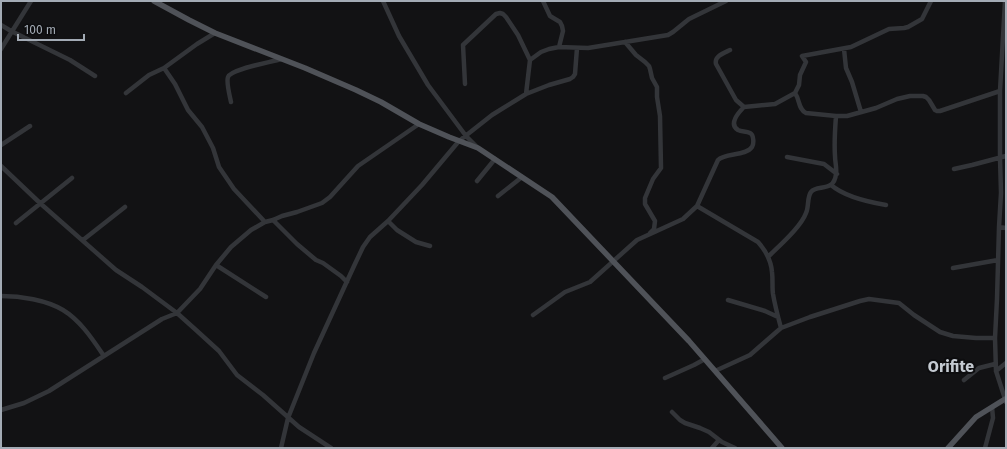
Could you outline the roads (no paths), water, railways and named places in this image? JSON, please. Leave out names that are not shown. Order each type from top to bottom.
[{"type":"main road","points":[[154,1],[215,33],[305,68],[356,90],[381,102],[419,124],[478,148],[552,197],[705,359],[782,448]]},
{"type":"main road","points":[[948,448],[976,417],[1006,400]]},
{"type":"street","points":[[1,49],[31,1]]},
{"type":"street","points":[[383,1],[399,36],[428,85],[466,136],[478,148]]},
{"type":"street","points":[[543,1],[550,16],[560,22],[562,26],[563,31],[559,47]]},
{"type":"street","points":[[530,60],[541,52],[559,47],[588,48],[668,35],[689,19],[726,1]]},
{"type":"street","points":[[533,315],[565,292],[590,282],[637,240],[683,219],[697,206],[720,157],[750,150],[752,147],[754,140],[752,135],[736,129],[734,125],[734,121],[741,110],[744,107],[775,104],[795,94],[799,85],[800,75],[806,62],[802,56],[851,47],[889,29],[904,28],[917,23],[922,19],[931,1]]},
{"type":"street","points":[[1005,1],[1000,91],[1001,194],[995,364],[1006,400]]},
{"type":"street","points":[[465,84],[463,45],[496,14],[500,13],[504,14],[518,35],[530,60],[526,94]]},
{"type":"street","points":[[1,25],[70,60],[95,76]]},
{"type":"street","points":[[126,93],[148,75],[164,68],[215,33]]},
{"type":"street","points":[[625,42],[636,55],[649,66],[652,78],[657,87],[660,116],[661,168],[653,179],[644,198],[645,204],[655,221],[654,229],[647,236]]},
{"type":"street","points":[[281,448],[288,418],[314,353],[346,282],[363,247],[370,237],[388,221],[422,185],[459,141],[492,115],[526,94],[549,85],[570,80],[575,74],[577,48]]},
{"type":"street","points":[[844,49],[846,68],[861,112]]},
{"type":"street","points":[[730,50],[717,57],[716,64],[736,100],[744,107]]},
{"type":"street","points":[[231,102],[228,81],[230,74],[258,64],[282,59]]},
{"type":"street","points":[[164,68],[175,84],[188,110],[202,127],[213,148],[219,167],[234,190],[265,222]]},
{"type":"street","points":[[795,94],[798,98],[800,109],[806,113],[847,116],[910,96],[926,97],[935,110],[940,111],[1000,91]]},
{"type":"street","points":[[768,257],[794,231],[804,217],[807,212],[811,192],[828,187],[835,180],[837,174],[834,140],[836,116]]},
{"type":"street","points":[[1,410],[24,403],[49,391],[162,319],[177,313],[200,289],[216,265],[231,247],[250,230],[265,222],[322,203],[330,197],[358,166],[419,124]]},
{"type":"street","points":[[1,145],[30,126]]},
{"type":"street","points":[[954,169],[1006,156]]},
{"type":"street","points":[[787,158],[824,164],[837,174]]},
{"type":"street","points":[[477,181],[495,159]]},
{"type":"street","points":[[1,166],[41,204],[116,270],[177,313],[219,351],[238,375],[288,418],[331,448]]},
{"type":"street","points":[[498,196],[522,177]]},
{"type":"street","points":[[16,223],[72,178]]},
{"type":"street","points":[[831,185],[836,190],[846,194],[886,205]]},
{"type":"street","points":[[697,206],[758,242],[765,251],[772,272],[773,293],[781,328]]},
{"type":"street","points":[[82,240],[125,207]]},
{"type":"street","points":[[274,220],[297,244],[316,260],[323,263],[341,276],[346,282]]},
{"type":"street","points":[[388,221],[397,230],[416,242],[430,246]]},
{"type":"street","points":[[999,227],[1006,228]]},
{"type":"street","points":[[953,268],[998,260]]},
{"type":"street","points":[[216,265],[266,297]]},
{"type":"street","points":[[1,296],[12,296],[41,301],[63,310],[91,337],[104,356]]},
{"type":"street","points":[[715,371],[750,355],[781,328],[810,317],[870,299],[899,303],[940,332],[953,336],[995,338]]},
{"type":"street","points":[[728,300],[765,310],[778,317]]},
{"type":"street","points":[[665,378],[705,359]]},
{"type":"street","points":[[996,371],[1006,363]]},
{"type":"street","points":[[964,380],[979,368],[995,364]]},
{"type":"street","points":[[985,448],[993,418],[992,407]]},
{"type":"street","points":[[672,412],[685,423],[709,432],[719,440],[735,448]]},
{"type":"street","points":[[712,448],[719,440]]},
{"type":"district","name":"Orifite","points":[[951,366]]}]
